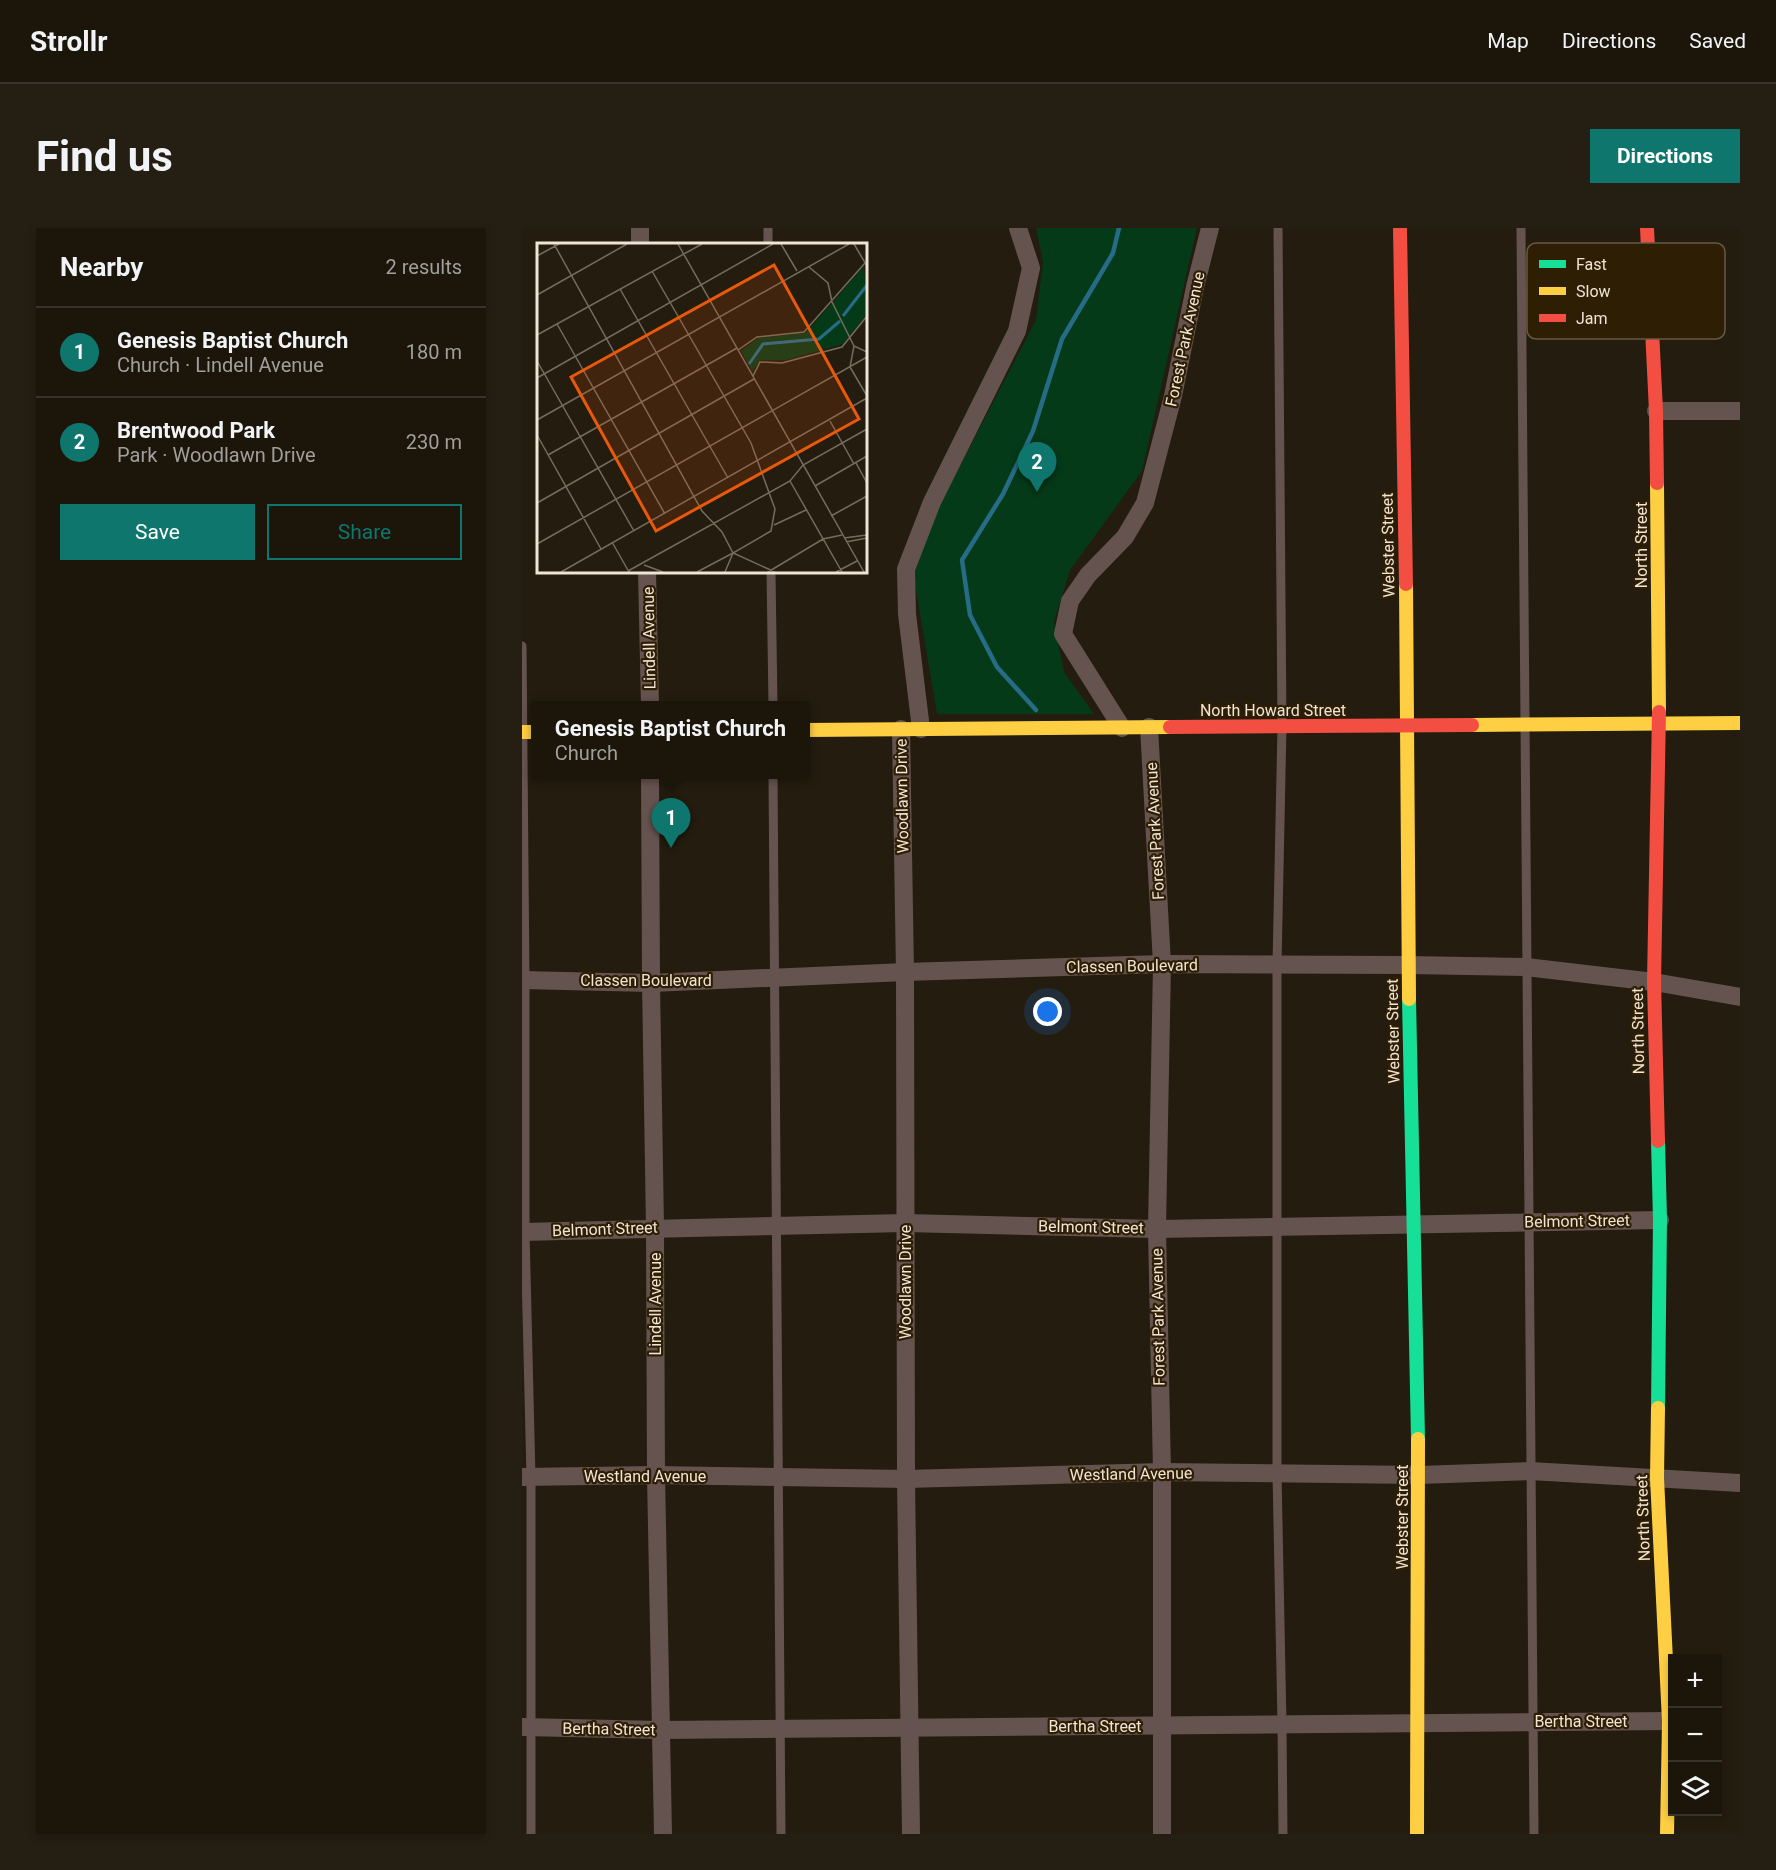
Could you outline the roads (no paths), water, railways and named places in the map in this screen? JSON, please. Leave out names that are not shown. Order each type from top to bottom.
[{"type":"street","name":"Woodlawn Drive","points":[[921,729],[907,614],[906,569],[932,502],[1017,331],[1031,268],[1018,228]]},
{"type":"street","name":"Forest Park Avenue","points":[[1122,728],[1063,634],[1070,601],[1088,576],[1125,537],[1145,503],[1173,396],[1195,286],[1210,228]]},
{"type":"street","name":"Webster Street","points":[[1400,228],[1408,726],[1408,965],[1419,1475],[1417,1834]]},
{"type":"street","name":"North Street","points":[[1647,228],[1648,243]]},
{"type":"street","name":"North Street","points":[[1652,339],[1656,411],[1659,724],[1654,982],[1660,1220],[1657,1478],[1668,1708]]},
{"type":"street","points":[[1656,411],[1740,411]]},
{"type":"street","name":"Lindell Avenue","points":[[647,573],[650,701]]},
{"type":"street","name":"North Howard Street","points":[[810,730],[1740,723]]},
{"type":"street","name":"Forest Park Avenue","points":[[1149,728],[1162,964],[1156,1229],[1162,1472],[1162,1834]]},
{"type":"street","name":"Woodlawn Drive","points":[[901,729],[905,972],[906,1479],[912,1834]]},
{"type":"street","name":"Lindell Avenue","points":[[650,779],[656,1475],[663,1834]]},
{"type":"street","name":"Classen Boulevard","points":[[524,980],[651,983],[1162,964],[1408,965],[1526,967],[1654,982],[1740,997]]},
{"type":"street","name":"Belmont Street","points":[[524,1231],[905,1223],[1156,1229],[1660,1220]]},
{"type":"street","name":"Westland Avenue","points":[[526,1477],[656,1475],[906,1479],[1162,1472],[1419,1475],[1530,1471],[1740,1483]]},
{"type":"street","name":"Bertha Street","points":[[527,1727],[661,1730],[1668,1720]]},
{"type":"street","name":"North Street","points":[[1667,1834],[1668,1762]]},
{"type":"lane","points":[[1278,228],[1282,726],[1277,965],[1277,1473],[1282,1834]]},
{"type":"lane","points":[[1521,228],[1534,1834]]},
{"type":"lane","points":[[771,573],[773,701]]},
{"type":"lane","points":[[522,646],[527,732],[524,1231],[527,1727],[531,1834]]},
{"type":"lane","points":[[773,779],[781,1834]]},
{"type":"waterway","points":[[1036,710],[997,667],[970,615],[962,560],[1003,494],[1033,431],[1062,339],[1113,253],[1119,228]]},
{"type":"place","name":"Brentwood Park","points":[[1037,492]]},
{"type":"place","name":"Genesis Baptist Church","points":[[671,848]]}]
